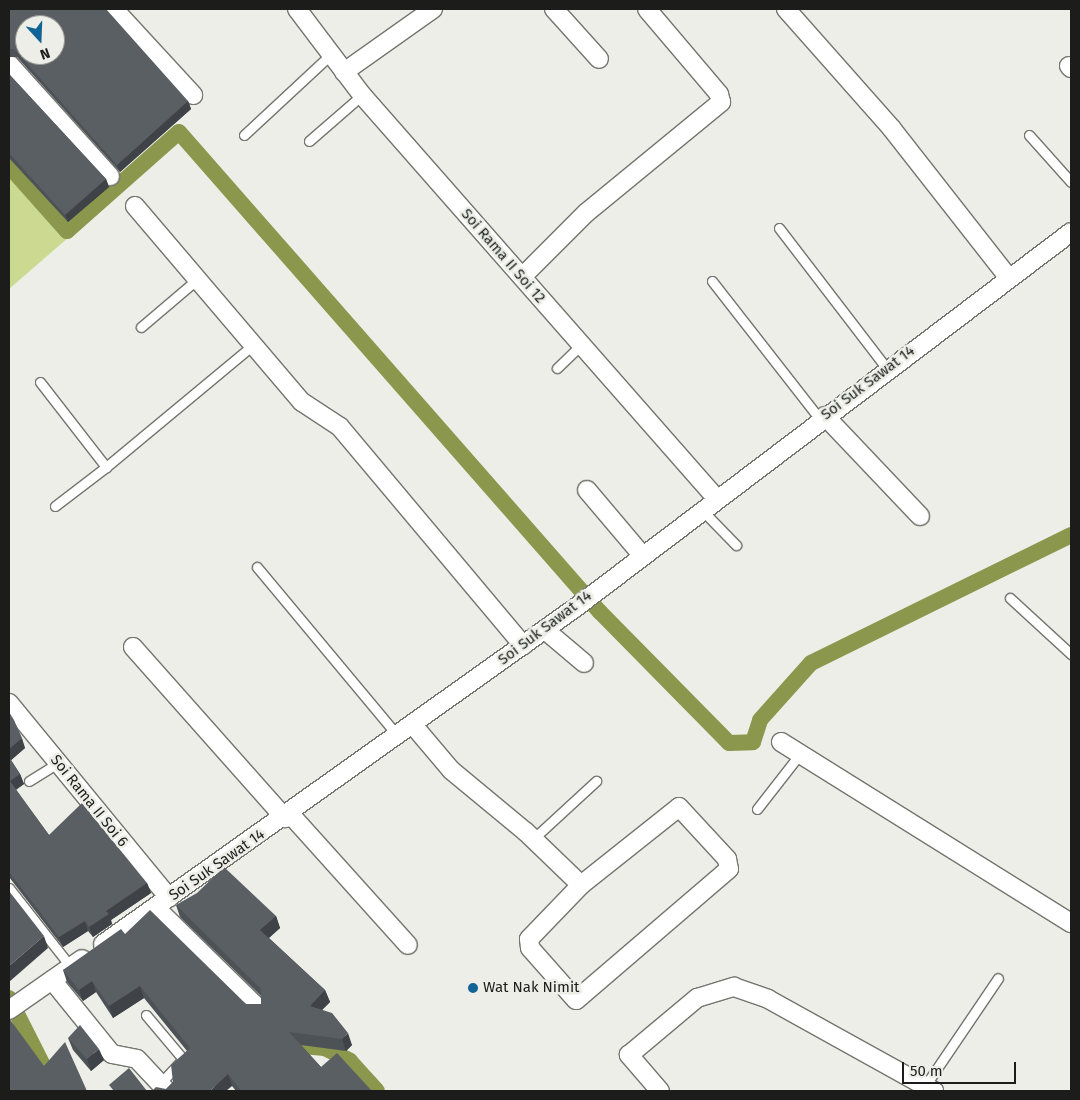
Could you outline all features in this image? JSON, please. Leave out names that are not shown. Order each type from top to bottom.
[{"type":"street","points":[[114,9],[193,95]]},
{"type":"street","name":"Soi Rama II Soi 12","points":[[296,9],[362,95],[716,498]]},
{"type":"street","points":[[344,72],[433,9]]},
{"type":"street","points":[[554,9],[599,59]]},
{"type":"street","points":[[522,277],[586,213],[721,102],[719,94],[647,9]]},
{"type":"street","points":[[786,9],[892,129],[1008,277]]},
{"type":"street","points":[[9,64],[110,176]]},
{"type":"street","points":[[135,206],[195,281],[302,402],[340,427],[523,645]]},
{"type":"street","name":"Soi Suk Sawat 14","points":[[14,1006],[288,816],[545,630],[1008,277],[1071,232]]},
{"type":"street","points":[[823,418],[920,516]]},
{"type":"street","points":[[587,490],[642,555]]},
{"type":"street","points":[[545,630],[584,663]]},
{"type":"street","points":[[133,647],[408,945]]},
{"type":"street","name":"Soi Rama II Soi 6","points":[[9,703],[58,763],[163,903],[258,1008]]},
{"type":"street","points":[[413,726],[451,770],[533,839],[580,885]]},
{"type":"street","points":[[781,742],[1071,923]]},
{"type":"street","points":[[679,808],[727,858],[729,869],[576,1000],[530,948],[529,939],[580,885],[679,808]]},
{"type":"street","points":[[52,980],[112,1054],[137,1059],[163,1087]]},
{"type":"street","points":[[660,1091],[629,1055],[697,998],[734,987],[768,999],[929,1089]]},
{"type":"lane","points":[[244,135],[330,55]]},
{"type":"lane","points":[[309,141],[362,95]]},
{"type":"lane","points":[[1029,135],[1071,182]]},
{"type":"lane","points":[[779,228],[887,369]]},
{"type":"lane","points":[[141,327],[195,281]]},
{"type":"lane","points":[[712,281],[823,418]]},
{"type":"lane","points":[[557,368],[581,345]]},
{"type":"lane","points":[[55,506],[252,346]]},
{"type":"lane","points":[[40,382],[106,466]]},
{"type":"lane","points":[[702,510],[736,545]]},
{"type":"lane","points":[[257,567],[398,736]]},
{"type":"lane","points":[[1010,598],[1071,654]]},
{"type":"lane","points":[[757,809],[800,754]]},
{"type":"lane","points":[[29,781],[58,763]]},
{"type":"lane","points":[[533,839],[596,781]]},
{"type":"lane","points":[[9,888],[70,967]]},
{"type":"lane","points":[[929,1089],[998,978]]},
{"type":"lane","points":[[146,1015],[183,1059],[163,1087]]},
{"type":"green space","points":[[9,173],[69,237],[9,289]]},
{"type":"building","points":[[9,9],[106,9],[188,101],[117,165],[28,65],[65,65],[65,15],[15,15],[15,50],[9,49]]},
{"type":"building","points":[[9,74],[106,179],[65,215],[9,153]]},
{"type":"building","points":[[9,712],[22,738],[9,749]]},
{"type":"building","points":[[9,757],[20,774],[10,781],[49,835],[82,803],[147,883],[106,911],[109,914],[89,927],[85,921],[59,937],[9,872]]},
{"type":"building","points":[[224,867],[276,916],[260,930],[325,990],[310,1006],[332,1013],[348,1033],[342,1039],[289,1032],[321,1067],[337,1053],[372,1091],[241,1091],[228,1074],[210,1091],[152,1091],[156,1087],[166,1089],[173,1082],[171,1065],[190,1048],[140,986],[109,1006],[92,981],[79,990],[63,970],[121,929],[125,934],[150,910],[246,1004],[261,1004],[261,989],[176,905],[197,893]]},
{"type":"building","points":[[9,891],[44,936],[9,966]]},
{"type":"building","points":[[9,1018],[44,1066],[65,1042],[87,1091],[9,1091]]},
{"type":"building","points":[[80,1025],[99,1049],[87,1059],[68,1038]]},
{"type":"building","points":[[129,1068],[147,1091],[114,1091],[109,1085]]},
{"type":"waterway","points":[[9,166],[67,231],[179,132],[600,612],[729,743],[753,742],[760,720],[811,663],[1071,535]]},
{"type":"waterway","points":[[9,998],[56,1091]]},
{"type":"waterway","points":[[282,1054],[302,1046],[325,1048],[350,1061],[377,1091]]},
{"type":"place","name":"Wat Nak Nimit","points":[[473,988]]}]
